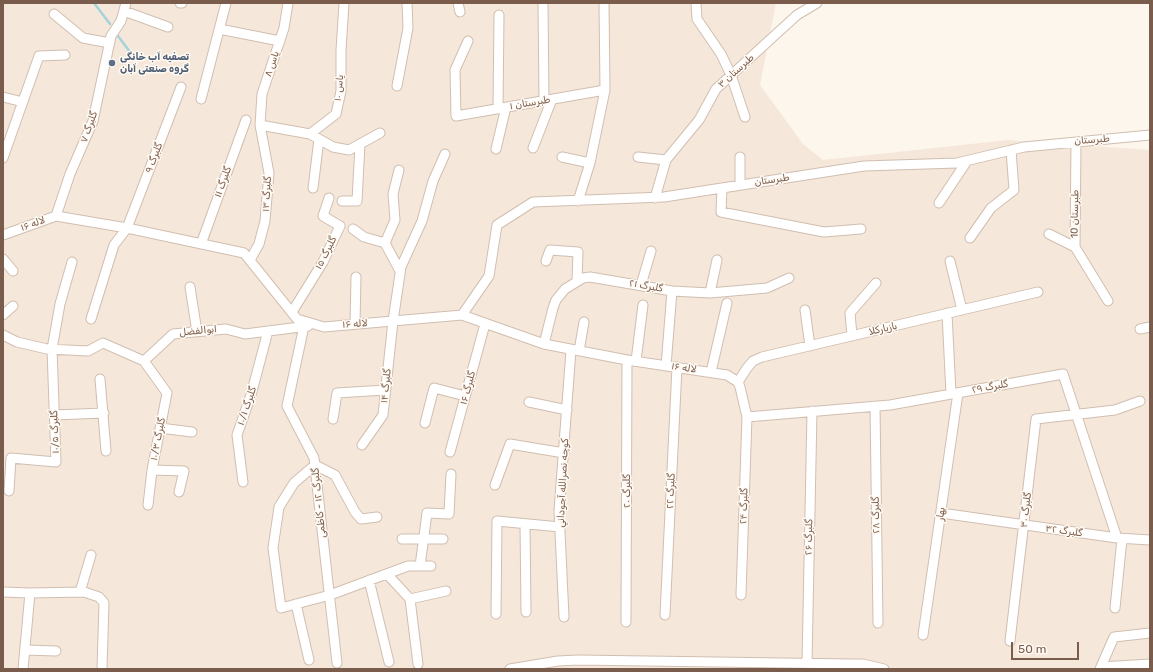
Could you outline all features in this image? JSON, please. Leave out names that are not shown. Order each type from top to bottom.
[{"type":"street","points":[[201,99],[226,3]]},
{"type":"street","name":"یاس ۸","points":[[260,126],[262,94],[284,28],[288,3]]},
{"type":"street","name":"یاس ۱۰","points":[[310,134],[336,114],[341,91],[341,50],[344,3]]},
{"type":"street","points":[[397,86],[408,28],[407,3]]},
{"type":"street","points":[[533,148],[548,100],[543,3]]},
{"type":"street","points":[[578,201],[590,163],[604,90],[604,3]]},
{"type":"street","points":[[696,3],[697,19],[721,54],[731,75],[745,117]]},
{"type":"street","name":"طبرستان ۳","points":[[655,198],[666,160],[699,120],[716,89],[797,15],[817,3]]},
{"type":"street","points":[[125,7],[168,26]]},
{"type":"street","name":"گلبرگ ۷","points":[[56,216],[70,174],[93,121],[111,40],[125,7]]},
{"type":"street","points":[[54,14],[83,38],[111,40]]},
{"type":"street","points":[[496,149],[502,108],[499,15]]},
{"type":"street","points":[[219,29],[280,41]]},
{"type":"street","name":"طبرستان ۱","points":[[468,41],[455,70],[456,116],[604,90]]},
{"type":"street","points":[[3,158],[39,56],[65,55]]},
{"type":"street","name":"گلبرگ ۹","points":[[91,319],[114,244],[127,228],[181,87]]},
{"type":"street","points":[[3,97],[23,102]]},
{"type":"street","name":"گلبرگ ۱۱","points":[[200,244],[246,120]]},
{"type":"street","points":[[260,126],[310,134],[333,147],[349,150],[380,133]]},
{"type":"street","name":"گلبرگ ۱۳","points":[[250,260],[259,244],[265,221],[269,172],[260,126]]},
{"type":"street","name":"طبرستان","points":[[462,315],[489,276],[497,225],[533,202],[655,198],[864,166],[957,163],[1024,147],[1150,135]]},
{"type":"street","points":[[313,188],[319,139]]},
{"type":"street","name":"طبرستان 10","points":[[1076,142],[1075,247],[1108,301]]},
{"type":"street","points":[[342,201],[357,201],[360,144]]},
{"type":"street","points":[[970,238],[991,208],[1014,190],[1011,150]]},
{"type":"street","name":"گلبرگ ۱۴","points":[[362,445],[383,415],[392,321],[400,271],[422,221],[433,181],[445,154]]},
{"type":"street","points":[[562,157],[590,163]]},
{"type":"street","points":[[638,157],[666,160]]},
{"type":"street","points":[[740,157],[740,186]]},
{"type":"street","points":[[939,203],[967,161]]},
{"type":"street","points":[[385,243],[395,220],[392,194],[399,170]]},
{"type":"street","points":[[722,188],[721,212],[824,232],[861,229]]},
{"type":"street","name":"گلبرگ ۱۵","points":[[292,312],[323,262],[340,226],[323,216],[329,198]]},
{"type":"street","name":"لاله ۱۶","points":[[3,236],[56,216],[127,228],[244,253],[297,319],[324,327],[462,315],[544,344],[666,366],[727,375],[738,382]]},
{"type":"street","points":[[353,229],[364,237],[385,243],[400,271]]},
{"type":"street","points":[[1049,234],[1075,247]]},
{"type":"street","points":[[546,261],[550,250],[578,252],[577,281]]},
{"type":"street","points":[[641,285],[651,251]]},
{"type":"street","points":[[3,259],[13,271]]},
{"type":"street","points":[[710,293],[718,260]]},
{"type":"street","points":[[950,261],[962,310]]},
{"type":"street","name":"گلبرگ ۱۰/۵","points":[[9,491],[11,458],[56,462],[52,349],[60,304],[72,262]]},
{"type":"street","points":[[355,324],[356,277]]},
{"type":"street","name":"گلبرگ ۲۱","points":[[544,344],[556,300],[565,289],[583,278],[590,277],[672,291],[710,293],[767,288],[789,278]]},
{"type":"street","points":[[852,336],[850,313],[876,283]]},
{"type":"street","points":[[190,288],[197,332]]},
{"type":"street","points":[[666,366],[672,291]]},
{"type":"street","name":"بازیارکلا","points":[[738,382],[752,361],[762,358],[1038,292]]},
{"type":"street","points":[[711,372],[726,303]]},
{"type":"street","name":"گلبرگ ۲۰","points":[[626,622],[632,360],[643,305]]},
{"type":"street","points":[[3,314],[13,306]]},
{"type":"street","points":[[805,310],[810,346]]},
{"type":"street","name":"بهار","points":[[923,635],[941,513],[954,393],[947,313]]},
{"type":"street","name":"كوچه نصرالله آجوداني","points":[[564,617],[559,511],[567,410],[575,350],[584,322]]},
{"type":"street","name":"ابوالفضل","points":[[144,361],[172,334],[226,329],[246,334],[316,324]]},
{"type":"street","name":"گلبرگ ۱۶","points":[[450,452],[485,324]]},
{"type":"street","name":"گلبرگ ۱۲ - کاظمی","points":[[304,326],[286,406],[314,458],[337,663]]},
{"type":"street","points":[[1140,329],[1150,327]]},
{"type":"street","name":"گلبرگ ۱۰/۱","points":[[243,482],[237,435],[252,396],[268,331]]},
{"type":"street","points":[[3,335],[17,342],[52,349],[88,351],[103,343],[144,361]]},
{"type":"street","name":"گلبرگ ۱۰/۳","points":[[144,361],[167,393],[152,470],[184,470],[179,492]]},
{"type":"street","name":"گلبرگ ۲۲","points":[[665,615],[677,367]]},
{"type":"street","name":"گلبرگ ۲۹","points":[[747,417],[890,405],[1064,374],[1119,539]]},
{"type":"street","points":[[100,379],[106,451]]},
{"type":"street","points":[[738,382],[747,417]]},
{"type":"street","points":[[425,423],[434,388],[465,396]]},
{"type":"street","points":[[333,420],[337,393],[385,390]]},
{"type":"street","points":[[1077,415],[1115,410],[1140,401]]},
{"type":"street","points":[[529,402],[567,410]]},
{"type":"street","name":"گلبرگ ۲۸","points":[[875,406],[878,623]]},
{"type":"street","name":"گلبرگ ۲۶","points":[[806,666],[812,411]]},
{"type":"street","points":[[54,416],[104,414]]},
{"type":"street","name":"گلبرگ ۳۰","points":[[1010,641],[1036,419],[1077,415]]},
{"type":"street","name":"گلبرگ ۲۴","points":[[741,595],[747,417]]},
{"type":"street","points":[[160,428],[192,432]]},
{"type":"street","points":[[495,484],[510,444],[564,453]]},
{"type":"street","points":[[377,517],[360,519],[354,512],[335,475],[315,465],[294,482],[280,507],[273,548],[281,608],[330,595],[408,566],[430,566]]},
{"type":"street","points":[[148,505],[152,470]]},
{"type":"street","points":[[420,566],[426,513],[450,514],[451,474]]},
{"type":"street","name":"گلبرگ ۳۲","points":[[941,513],[1119,539]]},
{"type":"street","points":[[496,614],[497,522],[560,527]]},
{"type":"street","points":[[525,524],[526,612]]},
{"type":"street","points":[[402,539],[443,539]]},
{"type":"street","points":[[1115,608],[1119,539],[1150,540]]},
{"type":"street","points":[[80,592],[91,555]]},
{"type":"street","points":[[387,574],[410,599],[418,664]]},
{"type":"street","points":[[369,580],[389,662]]},
{"type":"street","points":[[410,599],[446,591]]},
{"type":"street","points":[[3,592],[80,592],[98,597],[104,603],[102,669]]},
{"type":"street","points":[[23,669],[30,593]]},
{"type":"street","points":[[296,604],[309,660]]},
{"type":"street","points":[[1150,633],[1114,637],[1100,668],[1150,664]]},
{"type":"street","points":[[25,650],[56,651]]},
{"type":"street","points":[[510,669],[560,665],[806,666],[863,664],[884,669]]},
{"type":"shaded area","points":[[3,3],[776,3],[760,85],[803,144],[823,160],[1008,140],[1150,150],[1150,669],[3,669]]},
{"type":"waterway","points":[[94,3],[110,24]]},
{"type":"waterway","points":[[118,36],[133,56]]},
{"type":"place","name":"تصفیه آب خانگی گروه صنعتی آبان","points":[[112,63]]}]
